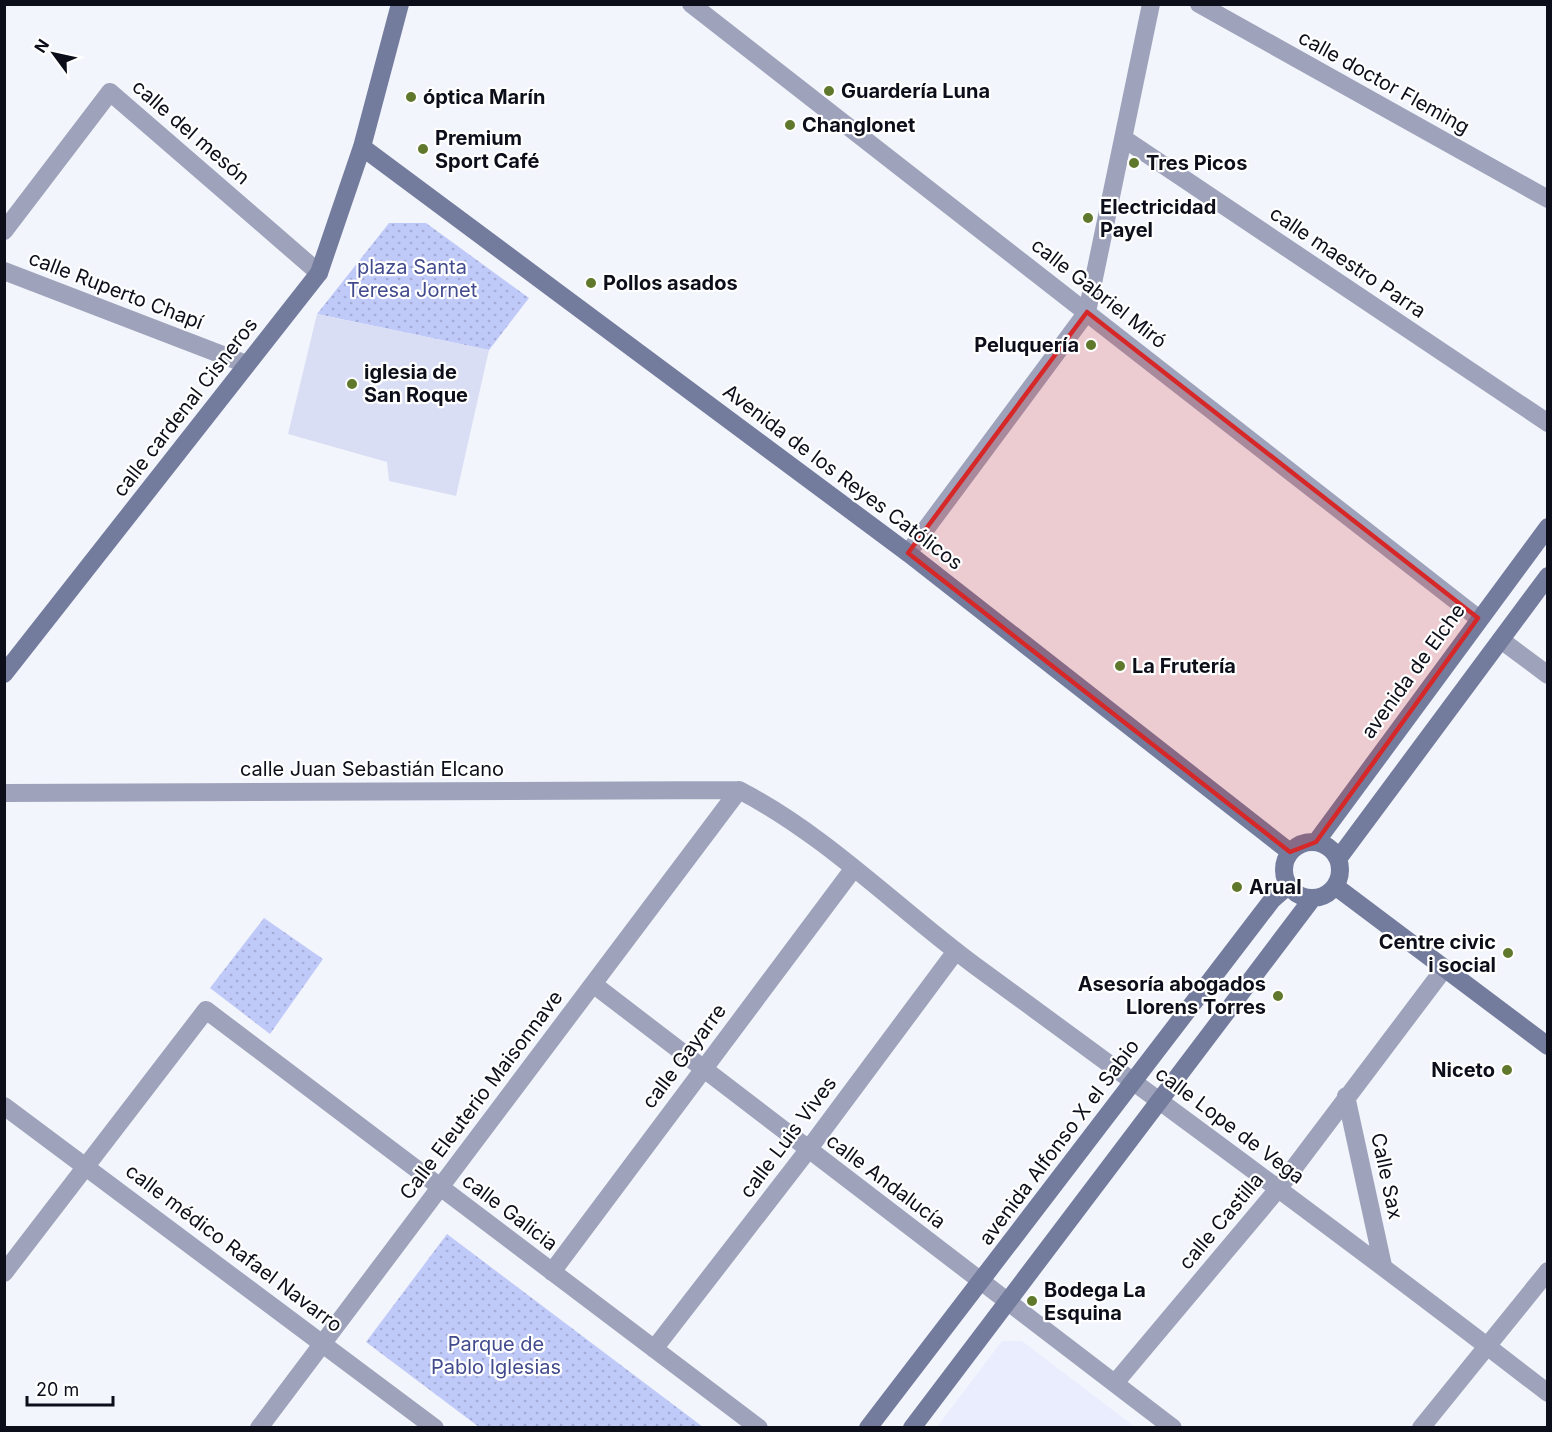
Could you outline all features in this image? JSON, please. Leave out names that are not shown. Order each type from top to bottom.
[{"type":"street","name":"calle Gabriel Miró","points":[[691,4],[1478,618]]},
{"type":"street","points":[[908,553],[1087,312],[1151,4]]},
{"type":"street","name":"calle doctor Fleming","points":[[1199,4],[1548,199]]},
{"type":"street","name":"calle cardenal Cisneros","points":[[4,674],[319,273],[362,147],[399,5]]},
{"type":"street","name":"calle del mesón","points":[[4,231],[110,92],[319,273]]},
{"type":"street","name":"calle maestro Parra","points":[[1123,138],[1548,423]]},
{"type":"street","name":"Avenida de los Reyes Católicos","points":[[362,147],[908,553],[1290,852]]},
{"type":"street","name":"calle Ruperto Chapí","points":[[4,271],[246,364]]},
{"type":"street","name":"avenida de Elche","points":[[1316,842],[1478,618],[1548,527]]},
{"type":"street","points":[[1338,859],[1548,576]]},
{"type":"street","points":[[1500,640],[1548,675]]},
{"type":"street","name":"calle Juan Sebastián Elcano","points":[[4,793],[739,790]]},
{"type":"street","name":"calle Lope de Vega","points":[[739,790],[778,810],[956,951],[1383,1266],[1548,1393]]},
{"type":"street","name":"Calle Eleuterio Maisonnave","points":[[260,1428],[739,790]]},
{"type":"street","points":[[1316,842],[1332,851],[1338,859],[1340,868],[1335,886],[1320,897],[1302,897],[1288,886],[1283,869],[1290,852],[1297,846],[1316,842]]},
{"type":"street","name":"calle Gayarre","points":[[552,1272],[854,868]]},
{"type":"street","name":"avenida Alfonso X el Sabio","points":[[868,1428],[1132,1080],[1272,900],[1288,886]]},
{"type":"street","points":[[1335,886],[1548,1047]]},
{"type":"street","points":[[912,1428],[1005,1301],[1312,898]]},
{"type":"street","name":"calle Luis Vives","points":[[654,1349],[808,1150],[956,951]]},
{"type":"street","name":"calle Castilla","points":[[1115,1383],[1278,1189],[1443,969]]},
{"type":"street","name":"calle Andalucía","points":[[593,984],[704,1066],[808,1150],[1173,1428]]},
{"type":"street","name":"calle Galicia","points":[[87,1166],[206,1010],[759,1428]]},
{"type":"street","name":"Calle Sax","points":[[1346,1096],[1383,1266]]},
{"type":"street","name":"calle médico Rafael Navarro","points":[[4,1106],[435,1428]]},
{"type":"street","points":[[4,1273],[87,1166]]},
{"type":"street","points":[[1420,1428],[1485,1345],[1548,1271]]},
{"type":"highlighted area","points":[[1087,312],[1478,618],[1316,842],[1290,852],[908,553]]},
{"type":"shaded area","points":[[1002,1341],[1022,1341],[1135,1427],[937,1427]]},
{"type":"green space","name":"plaza Santa Teresa Jornet","points":[[389,223],[426,223],[529,298],[489,350],[317,314]]},
{"type":"green space","points":[[264,918],[323,959],[270,1034],[210,988]]},
{"type":"green space","name":"Parque de Pablo Iglesias","points":[[447,1234],[703,1427],[479,1427],[366,1342]]},
{"type":"building","points":[[317,314],[489,350],[456,496],[389,481],[387,462],[288,434]]},
{"type":"place","name":"Guardería Luna","points":[[829,91]]},
{"type":"place","name":"óptica Marín","points":[[411,97]]},
{"type":"place","name":"Changlonet","points":[[790,125]]},
{"type":"place","name":"Premium Sport Café","points":[[423,149]]},
{"type":"place","name":"Tres Picos","points":[[1134,163]]},
{"type":"place","name":"Electricidad Payel","points":[[1088,218]]},
{"type":"place","name":"Pollos asados","points":[[591,283]]},
{"type":"place","name":"Peluquería","points":[[1091,345]]},
{"type":"place","name":"iglesia de San Roque","points":[[352,384]]},
{"type":"place","name":"La Frutería","points":[[1120,666]]},
{"type":"place","name":"Arual","points":[[1237,887]]},
{"type":"place","name":"Centre civic i social","points":[[1508,953]]},
{"type":"place","name":"Asesoría abogados Llorens Torres","points":[[1278,996]]},
{"type":"place","name":"Niceto","points":[[1507,1070]]},
{"type":"place","name":"Bodega La Esquina","points":[[1032,1301]]}]
